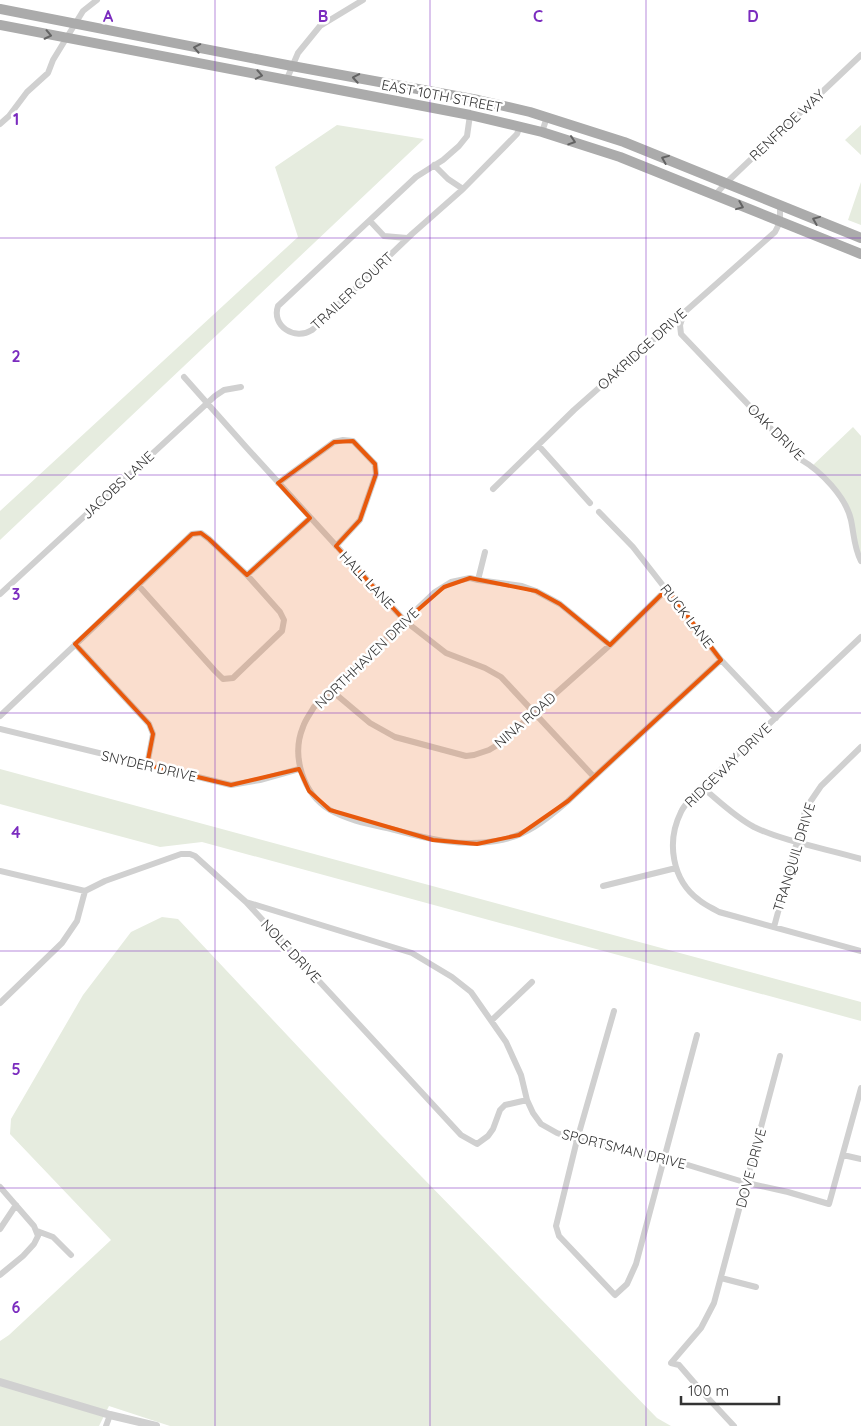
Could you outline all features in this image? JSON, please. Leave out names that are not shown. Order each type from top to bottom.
[{"type":"main road","name":"EAST 10TH STREET","points":[[0,9],[478,100],[547,117],[624,142],[861,238]]},
{"type":"main road","name":"EAST 10TH STREET","points":[[0,26],[149,53],[520,126],[620,157],[861,254]]},
{"type":"street","points":[[0,124],[9,116],[27,92],[48,73],[53,60],[83,11],[97,0]]},
{"type":"street","points":[[286,80],[298,53],[320,26],[363,0]]},
{"type":"street","name":"RENFROE WAY","points":[[714,196],[861,54]]},
{"type":"street","name":"TRAILER COURT","points":[[470,115],[467,136],[451,154],[416,178],[278,306],[276,316],[285,329],[302,334],[312,330],[407,238],[462,189],[517,134],[520,126]]},
{"type":"street","points":[[542,132],[547,117]]},
{"type":"street","points":[[434,165],[448,179],[462,189]]},
{"type":"street","points":[[780,205],[780,222]]},
{"type":"street","points":[[370,221],[384,236],[407,238]]},
{"type":"street","name":"OAKRIDGE DRIVE","points":[[493,489],[574,410],[775,232],[780,222]]},
{"type":"street","name":"OAK DRIVE","points":[[685,311],[680,325],[681,334],[800,459],[812,466],[843,500],[851,519],[856,550],[861,561]]},
{"type":"street","name":"HALL LANE","points":[[184,377],[405,621],[446,653],[495,672],[535,712],[594,777]]},
{"type":"street","name":"JACOBS LANE","points":[[0,594],[208,403],[224,390],[242,387]]},
{"type":"street","points":[[278,483],[334,442],[343,440],[353,442],[375,464],[376,474],[360,520],[336,546]]},
{"type":"street","points":[[538,445],[590,503]]},
{"type":"street","name":"RUCK LANE","points":[[599,512],[634,548],[721,660],[776,718]]},
{"type":"street","points":[[247,575],[310,518]]},
{"type":"street","points":[[0,716],[75,644],[192,534],[201,533],[209,538],[247,575],[280,612],[284,620],[282,631],[233,678],[223,679],[138,585]]},
{"type":"street","points":[[478,580],[485,552]]},
{"type":"street","name":"NORTHHAVEN DRIVE","points":[[610,645],[560,604],[536,591],[522,586],[470,578],[451,582],[435,592],[314,708],[302,728],[299,742],[299,769],[309,790],[319,801],[330,810],[351,819],[433,840],[477,844],[498,841],[534,828],[568,801],[721,660]]},
{"type":"street","name":"NINA ROAD","points":[[332,691],[370,723],[386,733],[466,756],[474,755],[499,744],[610,645],[667,589]]},
{"type":"street","name":"RIDGEWAY DRIVE","points":[[861,637],[702,787],[682,810],[676,823],[673,849],[676,868],[682,882],[698,900],[719,912],[861,951]]},
{"type":"street","points":[[75,644],[149,724],[153,734],[147,765]]},
{"type":"street","name":"SNYDER DRIVE","points":[[0,729],[231,785],[260,780],[299,769]]},
{"type":"street","name":"TRANQUIL DRIVE","points":[[774,927],[796,841],[810,800],[821,786],[861,747]]},
{"type":"street","points":[[702,787],[741,819],[755,827],[796,841],[861,859]]},
{"type":"street","name":"NOLE DRIVE","points":[[85,891],[172,857],[190,854],[204,862],[246,902],[461,1135],[477,1144],[488,1136],[493,1129],[500,1110],[505,1105],[527,1100]]},
{"type":"street","points":[[603,886],[676,868]]},
{"type":"street","points":[[0,871],[85,891],[77,921],[62,943],[0,1003]]},
{"type":"street","name":"SPORTSMAN DRIVE","points":[[246,902],[412,953],[452,976],[471,992],[506,1042],[521,1075],[527,1100],[541,1124],[557,1133],[577,1140],[665,1158],[747,1183],[830,1204],[861,1088]]},
{"type":"street","points":[[492,1020],[532,982]]},
{"type":"street","points":[[614,1011],[577,1140],[556,1226],[559,1236],[615,1295],[627,1284],[636,1264],[697,1035]]},
{"type":"street","name":"DOVE DRIVE","points":[[698,1387],[679,1365],[671,1363],[701,1328],[714,1303],[780,1056]]},
{"type":"street","points":[[843,1155],[861,1159]]},
{"type":"street","points":[[0,1187],[37,1231],[53,1237],[70,1255]]},
{"type":"street","points":[[0,1229],[16,1205]]},
{"type":"street","points":[[0,1275],[14,1265],[34,1244],[38,1236],[37,1231]]},
{"type":"street","points":[[721,1278],[756,1288]]},
{"type":"street","points":[[0,1382],[110,1415],[156,1426]]},
{"type":"street","points":[[706,1396],[734,1426]]},
{"type":"street","points":[[106,1426],[110,1415]]},
{"type":"highlighted area","points":[[353,441],[375,464],[376,474],[360,520],[336,546],[405,621],[444,587],[470,578],[536,591],[560,604],[610,645],[667,589],[721,660],[568,801],[519,835],[477,844],[433,840],[330,810],[309,791],[299,769],[231,785],[147,765],[153,734],[149,724],[75,644],[192,534],[201,533],[247,575],[310,518],[278,483],[334,442]]},
{"type":"shaded area","points":[[337,125],[424,139],[0,540],[0,511],[298,237],[275,167]]},
{"type":"shaded area","points":[[861,125],[861,155],[845,140]]},
{"type":"shaded area","points":[[861,182],[861,225],[848,220]]},
{"type":"shaded area","points":[[853,427],[861,436],[861,558],[851,519],[834,489],[812,466]]},
{"type":"shaded area","points":[[0,769],[861,1002],[861,1021],[202,842],[160,847],[0,804]]},
{"type":"shaded area","points":[[162,917],[178,919],[381,1135],[657,1418],[671,1426],[170,1426],[109,1406],[99,1426],[0,1426],[0,1341],[9,1335],[111,1240],[10,1134],[11,1119],[83,995],[131,932]]}]
